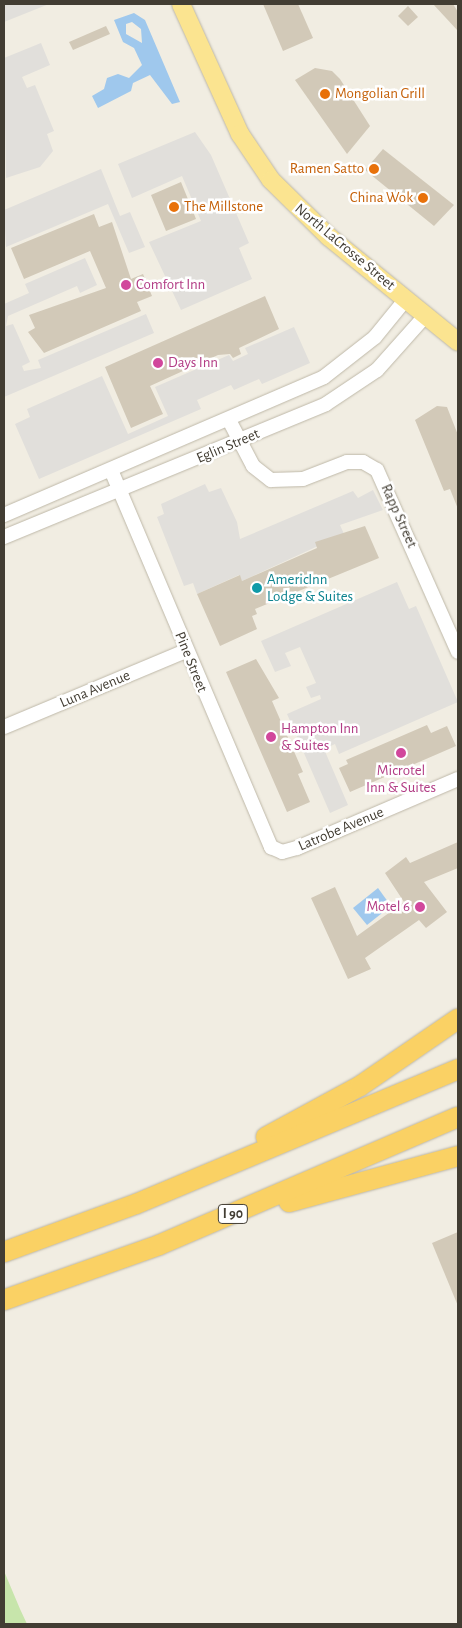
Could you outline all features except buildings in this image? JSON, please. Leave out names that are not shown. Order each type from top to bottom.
[{"type":"highway","points":[[88,1223],[313,1113],[458,1019]]},
{"type":"highway","points":[[4,1252],[88,1223],[458,1069]]},
{"type":"highway","name":"I 90","points":[[4,1300],[159,1246],[458,1117]]},
{"type":"highway","points":[[159,1246],[329,1189],[458,1156]]},
{"type":"main road","name":"North LaCrosse Street","points":[[181,4],[240,134],[271,180],[319,228],[458,342]]},
{"type":"street","name":"Eglin Street","points":[[4,515],[229,420],[339,368],[375,337],[406,299]]},
{"type":"street","name":"Eglin Street","points":[[4,537],[121,492],[314,410],[360,384],[426,315]]},
{"type":"street","name":"Rapp Street","points":[[229,420],[258,472],[278,482],[303,479],[347,462],[363,462],[377,470],[458,652]]},
{"type":"street","name":"Pine Street","points":[[112,470],[263,835],[277,851]]},
{"type":"street","name":"Luna Avenue","points":[[4,728],[186,651]]},
{"type":"street","name":"Latrobe Avenue","points":[[277,851],[296,848],[458,779]]},
{"type":"green space","points":[[4,1571],[20,1609],[27,1624],[4,1624]]},
{"type":"shaded area","points":[[4,4],[49,4],[4,22]]},
{"type":"shaded area","points":[[41,43],[50,65],[22,77],[27,88],[35,85],[54,131],[47,134],[53,151],[40,167],[6,178],[4,58]]},
{"type":"shaded area","points":[[195,132],[211,155],[249,243],[239,248],[252,279],[181,310],[149,242],[201,221],[182,176],[132,198],[118,164]]},
{"type":"shaded area","points":[[101,169],[120,216],[130,212],[145,247],[129,253],[108,204],[6,247],[4,210]]},
{"type":"shaded area","points":[[85,258],[97,285],[80,293],[77,286],[8,316],[6,326],[13,324],[30,362],[22,366],[24,371],[41,368],[38,360],[146,314],[154,333],[4,397],[4,304],[29,293],[25,284]]},
{"type":"shaded area","points":[[294,327],[310,363],[262,384],[259,379],[234,390],[231,385],[197,400],[201,409],[39,479],[15,424],[30,417],[27,409],[102,376],[128,434],[168,416],[155,387],[229,355],[233,361],[248,354],[245,348]]},
{"type":"shaded area","points":[[205,484],[209,492],[221,488],[237,522],[240,539],[353,491],[358,498],[373,490],[383,510],[340,525],[344,534],[242,581],[239,575],[197,594],[193,583],[184,586],[157,517],[164,514],[161,504]]},
{"type":"shaded area","points":[[397,582],[409,609],[416,606],[458,702],[339,754],[335,744],[324,749],[348,805],[330,813],[287,714],[321,699],[320,695],[311,698],[306,687],[316,683],[300,647],[285,653],[291,666],[275,672],[261,641]]},
{"type":"water","points":[[134,13],[145,20],[180,102],[172,104],[150,75],[133,83],[131,91],[98,108],[92,96],[104,89],[107,78],[118,74],[129,78],[142,65],[134,48],[123,42],[114,20]],"holes":[[[132,22],[141,29],[142,43],[126,34],[126,24]]]},
{"type":"water","points":[[378,888],[391,906],[367,925],[353,908]]},
{"type":"place","name":"Mongolian Grill","points":[[325,94]]},
{"type":"place","name":"Ramen Satto","points":[[374,169]]},
{"type":"place","name":"China Wok","points":[[423,198]]},
{"type":"place","name":"The Millstone","points":[[174,207]]},
{"type":"place","name":"Comfort Inn","points":[[126,285]]},
{"type":"place","name":"Days Inn","points":[[158,363]]},
{"type":"place","name":"AmericInn Lodge & Suites","points":[[257,588]]},
{"type":"place","name":"Hampton Inn & Suites","points":[[271,737]]},
{"type":"place","name":"Microtel Inn & Suites","points":[[401,753]]},
{"type":"place","name":"Motel 6","points":[[420,907]]}]
